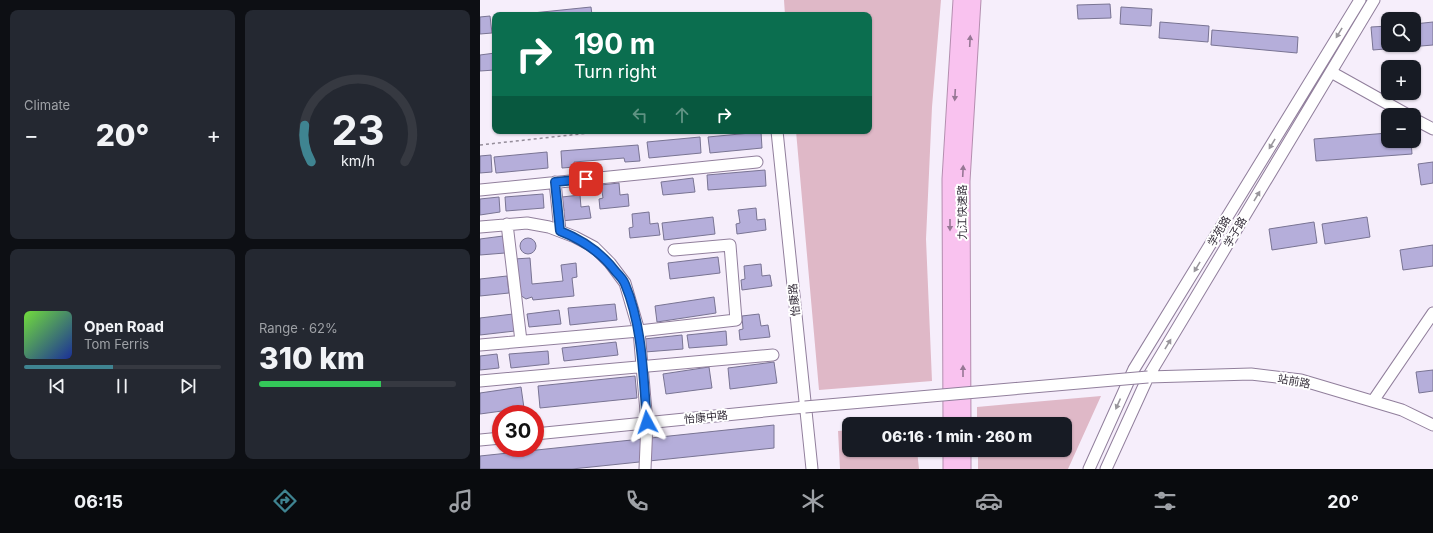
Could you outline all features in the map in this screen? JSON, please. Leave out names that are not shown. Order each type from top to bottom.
[{"type":"highway","name":"九江快速路","points":[[951,417],[950,179],[961,0]]},
{"type":"highway","name":"九江快速路","points":[[963,417],[962,181],[973,0]]},
{"type":"highway","points":[[951,457],[951,469]]},
{"type":"highway","points":[[963,457],[963,469]]},
{"type":"street","name":"学苑路","points":[[1089,469],[1134,370],[1360,0]]},
{"type":"street","name":"学子路","points":[[1106,469],[1148,378],[1374,0]]},
{"type":"street","points":[[1331,72],[1395,108]]},
{"type":"street","points":[[1421,122],[1433,129]]},
{"type":"street","name":"怡康路","points":[[777,134],[812,469]]},
{"type":"street","points":[[480,190],[757,162]]},
{"type":"street","points":[[555,182],[560,231]]},
{"type":"street","points":[[480,227],[527,223],[560,231],[575,237],[594,248],[610,263],[625,283],[639,330],[647,422],[646,469]]},
{"type":"street","points":[[507,224],[521,341]]},
{"type":"street","points":[[480,345],[736,320],[730,245],[674,250]]},
{"type":"street","points":[[1372,401],[1433,313]]},
{"type":"street","points":[[480,381],[642,368],[773,355]]},
{"type":"street","name":"站前路","points":[[805,407],[1148,378],[1251,374],[1301,380],[1402,410],[1433,425]]},
{"type":"street","name":"怡康中路","points":[[544,433],[805,407]]},
{"type":"street","points":[[480,440],[492,439]]},
{"type":"path","points":[[480,145],[580,134]]},
{"type":"shaded area","points":[[784,0],[941,0],[932,107],[926,239],[932,381],[819,390],[796,134],[872,134],[872,12],[785,12]]},
{"type":"shaded area","points":[[1101,396],[1068,469],[978,469],[978,457],[1072,457],[1072,417],[977,417],[977,407]]},
{"type":"shaded area","points":[[838,431],[842,431],[842,457],[918,457],[919,469],[840,469]]},
{"type":"building","points":[[1110,4],[1111,18],[1078,19],[1077,5]]},
{"type":"building","points":[[591,7],[592,12],[542,12]]},
{"type":"building","points":[[1121,7],[1152,9],[1151,26],[1120,24]]},
{"type":"building","points":[[490,16],[492,33],[480,34],[480,17]]},
{"type":"building","points":[[1160,22],[1209,26],[1208,42],[1159,38]]},
{"type":"building","points":[[1433,22],[1433,45],[1421,46],[1421,23]]},
{"type":"building","points":[[1381,26],[1381,49],[1373,50],[1371,27]]},
{"type":"building","points":[[1212,30],[1298,37],[1297,53],[1211,45]]},
{"type":"building","points":[[492,53],[492,70],[480,71],[480,55]]},
{"type":"building","points":[[740,134],[761,134],[762,148],[710,153],[708,137]]},
{"type":"building","points":[[1381,134],[1381,148],[1412,148],[1412,154],[1316,161],[1314,139]]},
{"type":"building","points":[[700,137],[701,153],[649,158],[647,142]]},
{"type":"building","points":[[638,145],[640,161],[625,162],[624,158],[574,162],[575,167],[562,168],[561,151]]},
{"type":"building","points":[[547,152],[548,168],[496,173],[494,157]]},
{"type":"building","points":[[491,155],[492,172],[480,173],[480,156]]},
{"type":"building","points":[[1433,162],[1433,183],[1421,185],[1418,164]]},
{"type":"building","points":[[765,170],[766,186],[708,190],[707,175]]},
{"type":"building","points":[[693,178],[695,192],[663,195],[661,182]]},
{"type":"building","points":[[619,183],[620,195],[628,194],[629,206],[600,209],[599,199],[603,198],[601,185]]},
{"type":"building","points":[[543,194],[544,208],[506,211],[505,197]]},
{"type":"building","points":[[580,195],[581,207],[589,206],[591,218],[561,221],[560,211],[564,211],[562,197]]},
{"type":"building","points":[[499,197],[500,212],[480,215],[480,199]]},
{"type":"building","points":[[756,208],[757,220],[765,219],[766,230],[737,234],[736,224],[740,223],[738,210]]},
{"type":"building","points":[[649,212],[650,224],[658,223],[660,235],[630,238],[629,228],[633,227],[632,214]]},
{"type":"building","points":[[713,217],[715,234],[664,240],[662,223]]},
{"type":"building","points":[[1367,217],[1370,237],[1325,244],[1322,224]]},
{"type":"building","points":[[1314,222],[1317,243],[1272,250],[1269,229]]},
{"type":"building","points":[[503,236],[505,253],[480,255],[480,239]]},
{"type":"building","points":[[528,238],[534,240],[536,246],[534,252],[528,254],[522,252],[520,246],[522,240]]},
{"type":"building","points":[[1433,245],[1433,266],[1403,270],[1400,250]]},
{"type":"building","points":[[718,257],[720,273],[670,279],[668,263]]},
{"type":"building","points":[[530,258],[532,284],[563,281],[561,265],[576,263],[577,277],[572,278],[574,296],[533,300],[532,297],[526,299],[520,295],[514,259]]},
{"type":"building","points":[[761,264],[762,276],[770,275],[772,286],[742,290],[741,280],[745,279],[744,266]]},
{"type":"building","points":[[507,276],[509,293],[480,296],[480,279]]},
{"type":"building","points":[[714,297],[716,313],[657,322],[655,306]]},
{"type":"building","points":[[615,304],[617,320],[570,325],[568,308]]},
{"type":"building","points":[[559,310],[561,324],[529,327],[527,314]]},
{"type":"building","points":[[513,314],[515,331],[480,335],[480,318]]},
{"type":"building","points":[[759,314],[761,326],[768,325],[770,337],[740,340],[739,330],[743,329],[742,316]]},
{"type":"building","points":[[726,331],[727,345],[689,348],[687,335]]},
{"type":"building","points":[[682,335],[683,349],[645,352],[644,339]]},
{"type":"building","points":[[616,342],[618,355],[564,361],[562,348]]},
{"type":"building","points":[[548,351],[549,364],[511,368],[509,354]]},
{"type":"building","points":[[497,354],[499,368],[480,370],[480,356]]},
{"type":"building","points":[[774,362],[777,383],[730,389],[728,368]]},
{"type":"building","points":[[709,367],[712,388],[666,394],[663,374]]},
{"type":"building","points":[[1433,370],[1433,391],[1419,393],[1416,372]]},
{"type":"building","points":[[635,376],[637,398],[544,408],[544,405],[540,405],[538,386]]},
{"type":"building","points":[[521,387],[524,405],[492,405],[492,412],[480,414],[480,393]]},
{"type":"building","points":[[774,425],[774,448],[572,469],[480,469],[480,456],[492,455],[492,457],[544,457],[544,449]]},
{"type":"route","points":[[586,179],[555,182],[560,231],[575,237],[594,248],[610,263],[625,283],[639,330],[647,422]]}]
